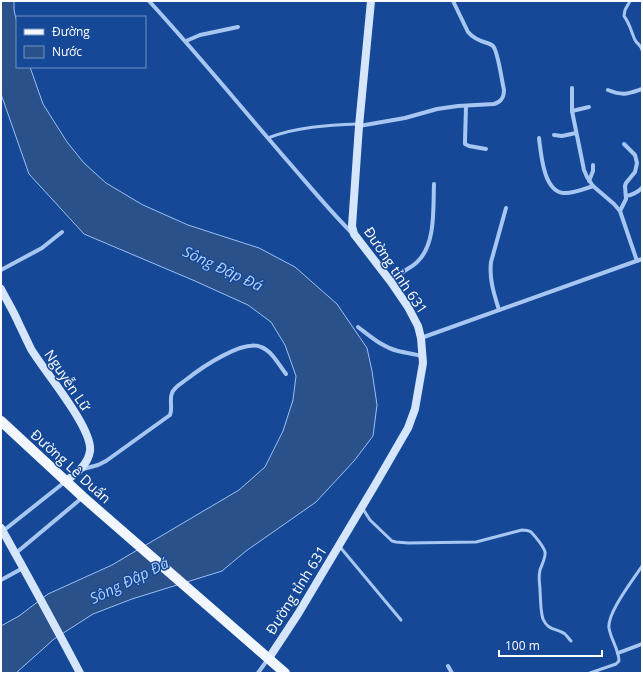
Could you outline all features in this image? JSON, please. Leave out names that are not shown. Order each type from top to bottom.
[{"type":"main road","name":"Đường tỉnh 631","points":[[269,658],[298,614],[408,428],[415,408],[423,363],[421,338],[414,317],[391,282],[354,234],[352,226],[359,125],[371,1]]},
{"type":"main road","name":"Nguyễn Lữ","points":[[1,289],[30,347],[64,396],[87,435],[90,444],[89,456],[82,469],[66,481]]},
{"type":"main road","name":"Đường Lê Duẩn","points":[[1,421],[83,497],[285,673]]},
{"type":"main road","points":[[2,529],[16,552],[23,568],[80,673]]},
{"type":"street","points":[[149,1],[186,41],[335,215],[354,234]]},
{"type":"street","points":[[359,125],[410,117],[437,109],[494,104],[498,103],[502,99],[504,90],[498,57],[494,47],[468,32],[454,1]]},
{"type":"street","points":[[186,41],[200,35],[238,27]]},
{"type":"street","points":[[572,88],[572,110],[582,163],[587,177],[589,181],[620,211],[637,261]]},
{"type":"street","points":[[608,90],[617,94],[625,94],[642,89]]},
{"type":"street","points":[[466,106],[465,144],[486,149]]},
{"type":"street","points":[[572,110],[589,107]]},
{"type":"street","points":[[554,135],[562,136],[576,133]]},
{"type":"street","points":[[539,138],[543,165],[548,180],[553,188],[563,193],[574,192],[594,186]]},
{"type":"street","points":[[620,211],[625,201],[626,183],[635,172],[637,163],[635,155],[624,144]]},
{"type":"street","points":[[589,181],[593,170],[593,165]]},
{"type":"street","points":[[391,282],[402,272],[417,263],[426,250],[433,226],[434,184]]},
{"type":"street","points":[[626,196],[637,193],[642,188]]},
{"type":"street","points":[[499,310],[491,280],[490,270],[493,251],[506,208]]},
{"type":"street","points":[[1,270],[42,248],[62,232]]},
{"type":"street","points":[[421,338],[642,259]]},
{"type":"street","points":[[358,327],[377,342],[387,347],[397,351],[423,356]]},
{"type":"street","points":[[82,469],[98,465],[106,461],[170,415],[172,407],[171,398],[178,386],[198,370],[218,358],[242,348],[252,345],[257,346],[265,349],[271,354],[286,374]]},
{"type":"street","points":[[2,529],[66,481]]},
{"type":"street","points":[[16,552],[83,497]]},
{"type":"street","points":[[1,580],[23,568]]},
{"type":"street","points":[[618,653],[642,644]]},
{"type":"street","points":[[258,673],[269,658]]},
{"type":"street","points":[[448,666],[452,673]]},
{"type":"lane","points":[[630,1],[623,14],[629,24],[636,42],[642,50]]},
{"type":"lane","points":[[268,138],[294,130],[339,124],[359,125]]},
{"type":"lane","points":[[362,508],[370,520],[392,541],[408,544],[476,542],[522,530],[530,531],[545,551],[539,579],[540,608],[543,620],[550,628],[565,634],[571,641]]},
{"type":"lane","points":[[338,546],[401,620]]},
{"type":"lane","points":[[590,673],[616,664],[619,661],[618,653],[611,637],[609,622],[616,606],[642,566]]},
{"type":"water","name":"Sông Đập Đá","points":[[1,1],[14,1],[16,19],[16,68],[30,68],[43,104],[67,142],[84,163],[106,183],[143,205],[188,225],[259,248],[295,267],[337,304],[367,348],[377,405],[373,436],[354,461],[316,502],[246,551],[222,571],[132,599],[93,614],[54,639],[16,673],[1,673],[1,626],[19,616],[48,594],[112,565],[239,490],[265,467],[283,431],[293,400],[296,376],[285,345],[271,322],[248,305],[84,234],[29,174],[1,94]]}]
